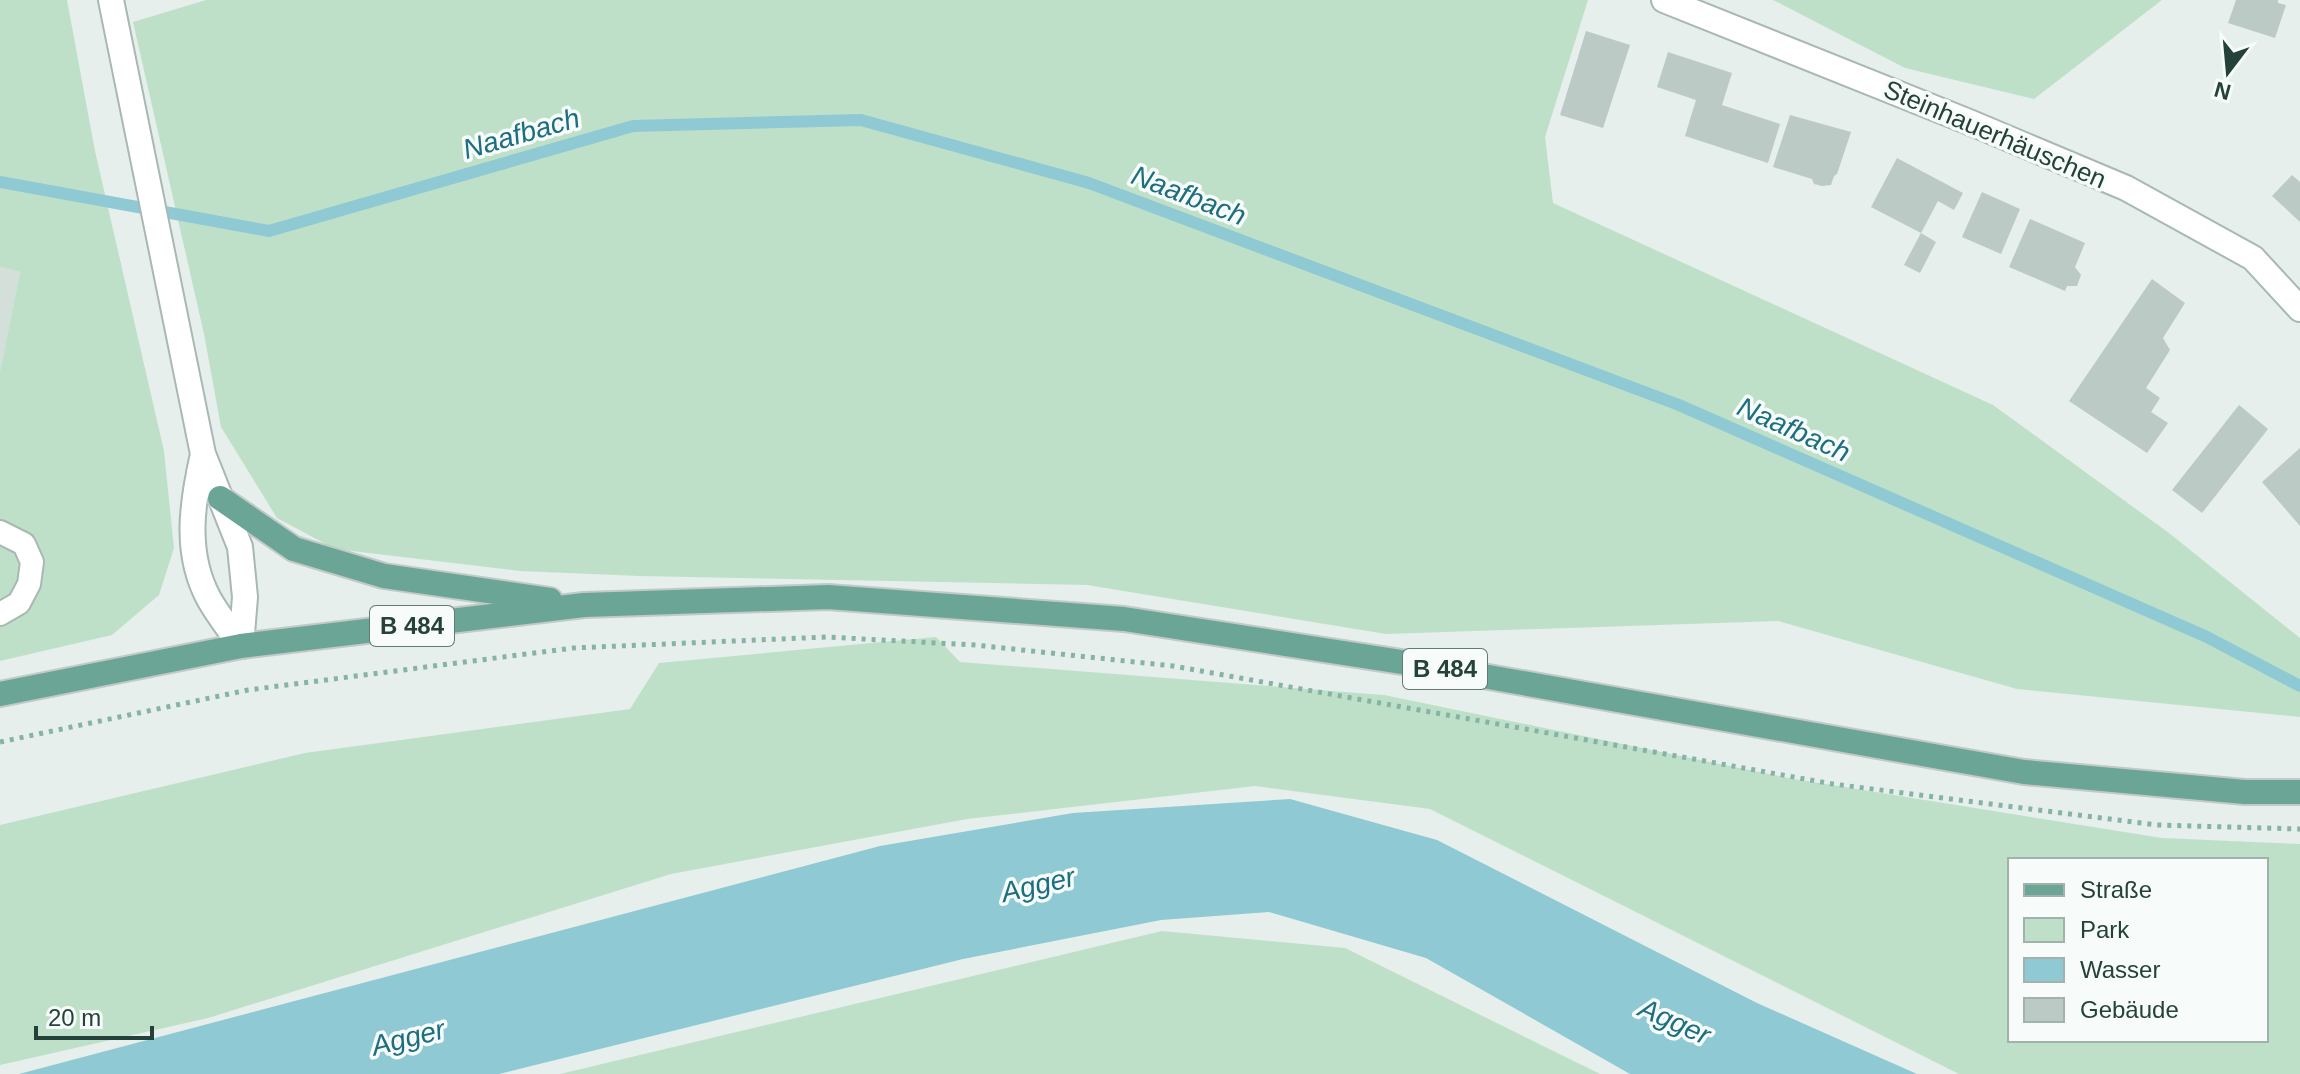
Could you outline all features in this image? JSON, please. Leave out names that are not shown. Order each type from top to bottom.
[{"type":"main road","points":[[220,498],[294,549],[384,576],[584,605]]},
{"type":"main road","name":"B 484","points":[[0,694],[241,646],[584,605],[828,597],[1124,619],[1436,667],[2024,772],[2245,792],[2300,792]]},
{"type":"street","points":[[111,0],[203,454],[240,547],[245,597],[241,646]]},
{"type":"street","name":"Steinhauerhäuschen","points":[[1664,0],[2126,188],[2253,258],[2300,309]]},
{"type":"street","points":[[203,454],[194,498],[191,544],[208,598],[241,646]]},
{"type":"lane","points":[[0,532],[24,544],[32,562],[29,584],[19,603],[0,614]]},
{"type":"path","points":[[0,742],[248,690],[573,648],[826,637],[975,645],[1173,666],[1833,784],[2157,825],[2300,829]]},
{"type":"shaded area","points":[[0,267],[20,272],[0,371]]},
{"type":"green space","points":[[0,0],[67,0],[95,151],[164,451],[174,548],[159,595],[112,635],[0,661],[0,371],[20,272],[0,267]]},
{"type":"green space","points":[[206,0],[1588,0],[1545,137],[1553,203],[1993,405],[2169,533],[2300,638],[2300,717],[2017,689],[1778,621],[1386,634],[1087,585],[520,571],[335,549],[277,518],[221,427],[204,334],[133,22]]},
{"type":"green space","points":[[1773,0],[2162,0],[2034,99],[1905,68]]},
{"type":"green space","points":[[936,637],[960,662],[1384,695],[1788,778],[2162,838],[2300,844],[2300,1074],[1959,1074],[1430,809],[1255,786],[967,819],[671,874],[208,1018],[0,1065],[0,825],[305,753],[630,709],[659,663]]},
{"type":"green space","points":[[1162,931],[1345,948],[1600,1074],[560,1074]]},
{"type":"water","name":"Agger","points":[[1290,799],[1437,840],[1757,1003],[1917,1074],[1630,1074],[1426,958],[1269,912],[1161,920],[963,959],[499,1074],[19,1074],[880,846],[1073,813]]},
{"type":"building","points":[[2236,0],[2278,0],[2278,3],[2286,5],[2275,38],[2228,23]]},
{"type":"building","points":[[1586,31],[1630,45],[1603,128],[1560,115]]},
{"type":"building","points":[[1668,52],[1732,73],[1722,105],[1780,124],[1768,163],[1685,136],[1696,100],[1657,87]]},
{"type":"building","points":[[1790,115],[1851,132],[1831,185],[1814,184],[1812,179],[1773,167]]},
{"type":"building","points":[[1897,158],[1963,193],[1954,210],[1938,201],[1921,233],[1871,207]]},
{"type":"building","points":[[2292,175],[2300,182],[2300,222],[2272,196]]},
{"type":"building","points":[[1982,192],[2020,209],[2001,254],[1962,237]]},
{"type":"building","points":[[2030,219],[2085,243],[2075,267],[2081,275],[2077,286],[2067,286],[2065,291],[2009,267]]},
{"type":"building","points":[[1921,233],[1936,242],[1920,273],[1904,265]]},
{"type":"building","points":[[2152,279],[2185,303],[2163,338],[2170,350],[2146,388],[2160,398],[2151,412],[2168,423],[2147,453],[2069,401]]},
{"type":"building","points":[[2239,405],[2268,429],[2202,513],[2172,490]]},
{"type":"building","points":[[2300,448],[2300,526],[2262,482]]},
{"type":"waterway","name":"Naafbach","points":[[0,182],[269,231],[633,126],[861,120],[1089,183],[1679,405],[2207,637],[2300,686]]}]
